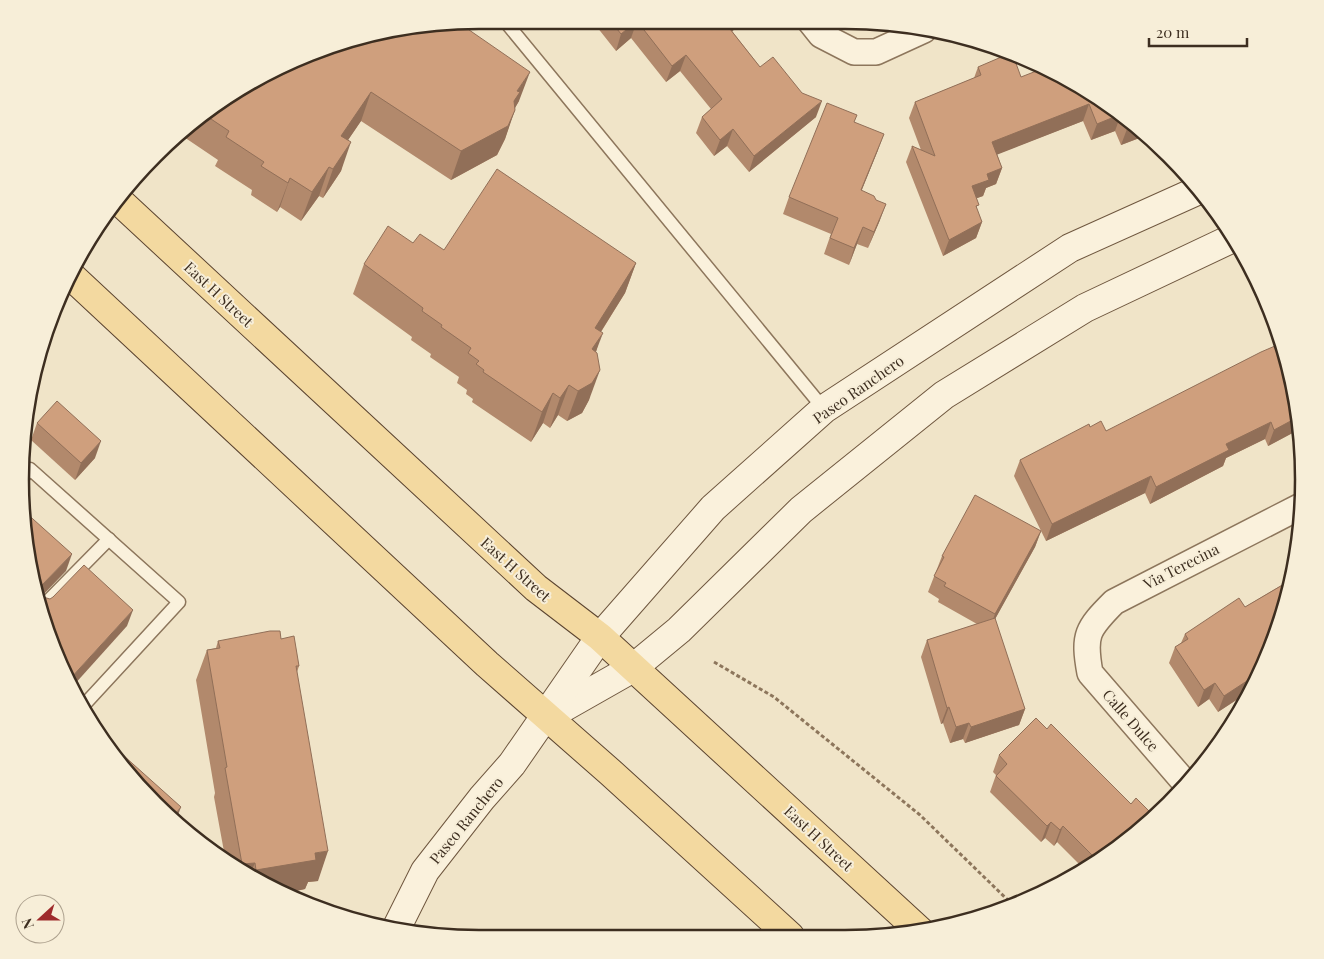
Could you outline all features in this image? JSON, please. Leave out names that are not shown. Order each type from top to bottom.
[{"type":"main road","name":"Paseo Ranchero","points":[[399,923],[425,871],[482,798],[512,764],[600,637],[713,508],[824,409],[1070,248],[1192,193]]},
{"type":"main road","name":"East H Street","points":[[123,204],[536,588],[600,637],[913,925]]},
{"type":"main road","name":"Paseo Ranchero","points":[[546,717],[633,668],[680,630],[800,510],[944,395],[1085,308],[1226,241]]},
{"type":"main road","points":[[75,280],[546,717],[610,772],[783,930]]},
{"type":"street","points":[[816,29],[821,35],[854,52],[876,52],[914,35]]},
{"type":"street","name":"Via Terecina","points":[[1086,650],[1087,637],[1096,620],[1114,602],[1294,510]]},
{"type":"street","name":"Calle Dulce","points":[[1086,650],[1090,673],[1181,779]]},
{"type":"lane","points":[[511,29],[824,409]]},
{"type":"lane","points":[[29,470],[179,602],[87,702]]},
{"type":"lane","points":[[46,603],[109,539]]},
{"type":"path","points":[[714,662],[774,697],[920,815],[1007,899]]},
{"type":"building","points":[[468,29],[530,72],[517,91],[520,92],[514,101],[515,110],[508,126],[461,151],[371,92],[341,136],[351,142],[333,169],[329,167],[312,192],[290,178],[288,183],[261,166],[264,162],[226,137],[229,131],[210,118],[254,89],[307,63],[363,44],[392,37]]},
{"type":"building","points":[[617,29],[627,29],[621,34]]},
{"type":"building","points":[[643,29],[730,29],[760,67],[773,57],[802,93],[822,101],[754,156],[733,129],[720,140],[702,117],[722,99],[686,55],[672,66]]},
{"type":"building","points":[[1001,57],[1016,63],[1021,77],[1036,71],[1070,89],[1113,118],[1097,124],[1089,104],[992,142],[1002,168],[987,174],[989,180],[972,186],[979,205],[976,206],[982,222],[949,240],[912,146],[935,156],[915,102],[981,75],[978,67]]},
{"type":"building","points":[[827,103],[857,115],[854,122],[884,134],[861,190],[886,204],[874,232],[863,227],[854,248],[830,238],[838,218],[789,197]]},
{"type":"building","points":[[497,169],[636,263],[595,328],[603,333],[592,349],[597,353],[600,370],[592,383],[578,391],[569,385],[560,398],[553,393],[542,412],[483,372],[484,370],[476,364],[479,361],[468,353],[471,348],[441,327],[442,325],[422,311],[423,308],[364,264],[388,226],[413,243],[420,234],[444,250]]},
{"type":"building","points":[[1275,346],[1287,392],[1291,421],[1274,430],[1271,422],[1226,444],[1229,450],[1156,487],[1151,476],[1052,524],[1020,460],[1089,424],[1090,427],[1101,421],[1106,431]]},
{"type":"building","points":[[57,401],[101,441],[81,463],[37,423]]},
{"type":"building","points":[[975,495],[1041,531],[995,614],[944,586],[946,583],[934,576],[944,557],[942,556]]},
{"type":"building","points":[[31,517],[72,554],[42,585],[37,567]]},
{"type":"building","points":[[84,565],[133,610],[73,675],[63,652],[44,597],[50,599],[53,597]]},
{"type":"building","points":[[1283,585],[1261,652],[1249,680],[1224,696],[1215,683],[1204,690],[1175,647],[1188,639],[1185,634],[1239,598],[1245,607]]},
{"type":"building","points":[[995,618],[1025,709],[971,727],[969,723],[956,727],[949,707],[947,708],[927,640]]},
{"type":"building","points":[[270,631],[280,631],[281,639],[294,636],[299,666],[296,666],[328,851],[315,853],[316,860],[256,870],[255,863],[244,864],[242,862],[207,650],[220,648],[218,641]]},
{"type":"building","points":[[1036,718],[1047,729],[1051,724],[1131,804],[1136,798],[1149,811],[1119,837],[1093,856],[1063,826],[1060,830],[1051,822],[1047,826],[996,776],[1007,764],[999,755]]},
{"type":"building","points":[[123,755],[181,807],[176,813],[141,777]]}]
